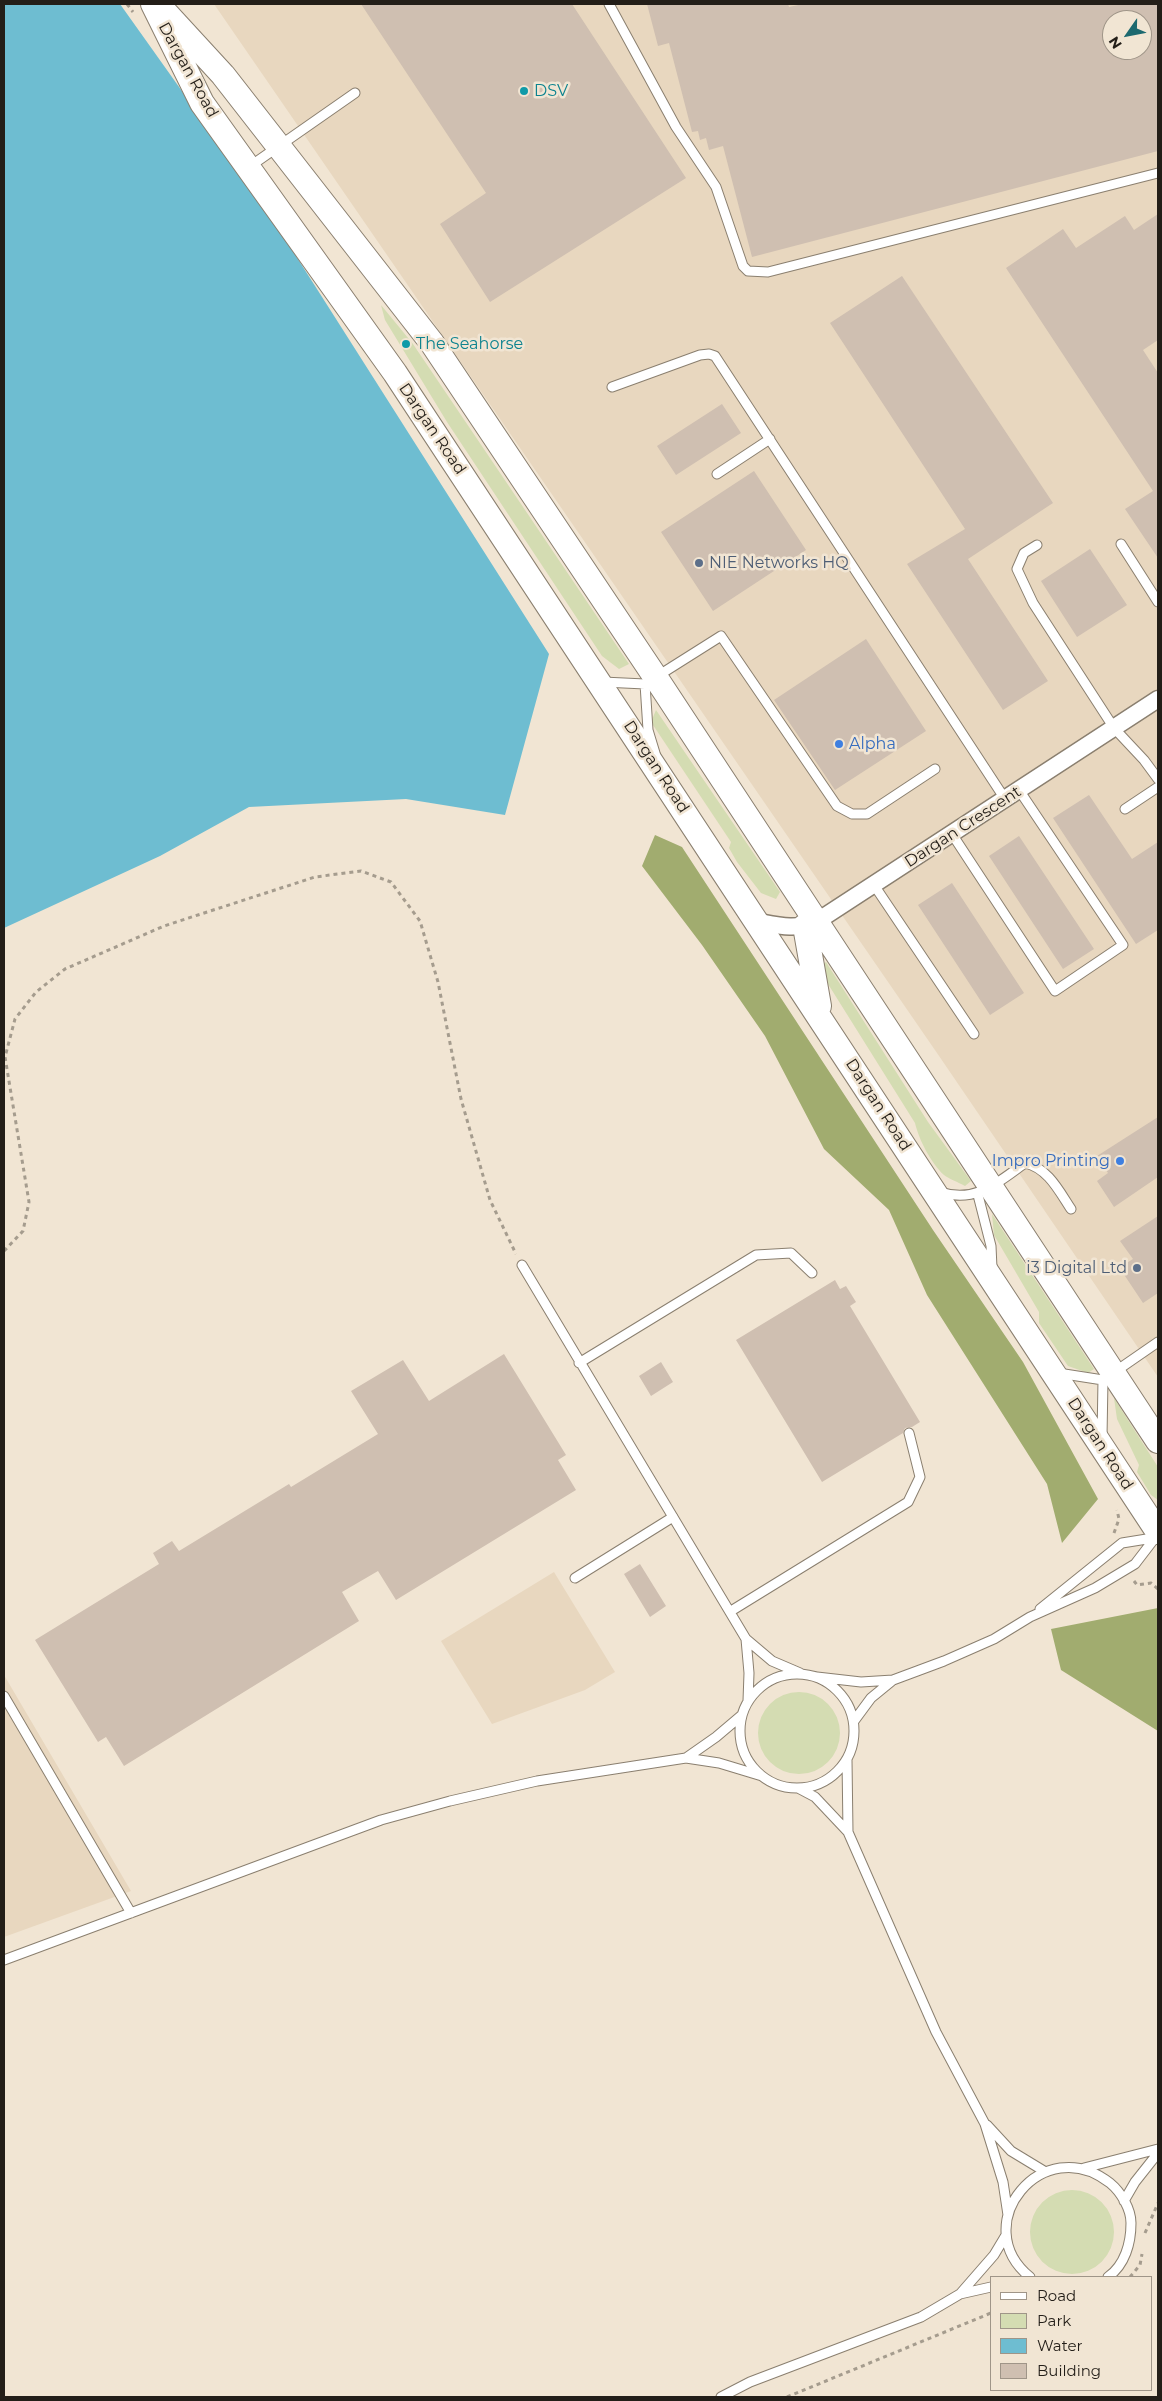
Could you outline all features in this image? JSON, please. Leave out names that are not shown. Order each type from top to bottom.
[{"type":"street","name":"Dargan Road","points":[[153,4],[202,103],[395,373],[759,922],[1102,1446],[1157,1534]]},
{"type":"street","name":"Dargan Road","points":[[156,4],[223,75],[432,342],[984,1191],[1108,1376],[1158,1441]]},
{"type":"street","name":"Dargan Crescent","points":[[811,924],[1158,699]]},
{"type":"street","points":[[759,922],[791,928],[811,924],[822,1020]]},
{"type":"lane","points":[[609,4],[676,127],[716,187],[743,266],[748,271],[768,272],[1158,173]]},
{"type":"lane","points":[[249,167],[355,93]]},
{"type":"lane","points":[[612,387],[709,354],[720,361],[770,439],[1012,795],[1123,945],[1055,991],[952,834]]},
{"type":"lane","points":[[717,474],[770,439]]},
{"type":"lane","points":[[1120,544],[1158,602]]},
{"type":"lane","points":[[1036,545],[1024,553],[1017,569],[1033,603],[1114,728],[1144,760],[1158,779]]},
{"type":"lane","points":[[600,682],[651,681],[721,636],[837,806],[852,814],[867,814],[935,768]]},
{"type":"lane","points":[[651,681],[648,730],[663,777]]},
{"type":"lane","points":[[1125,809],[1158,787]]},
{"type":"lane","points":[[874,884],[974,1034]]},
{"type":"lane","points":[[933,1190],[949,1195],[984,1191],[1026,1163],[1036,1166],[1050,1178],[1071,1209]]},
{"type":"lane","points":[[984,1191],[993,1281]]},
{"type":"lane","points":[[579,1362],[756,1256],[791,1253],[812,1273]]},
{"type":"lane","points":[[522,1265],[746,1639],[772,1661],[800,1673],[861,1682],[893,1680],[944,1661],[994,1639],[1030,1618],[1096,1588],[1135,1564],[1157,1534]]},
{"type":"lane","points":[[1053,1372],[1108,1376],[1158,1342]]},
{"type":"lane","points":[[1102,1446],[1108,1376]]},
{"type":"lane","points":[[730,1611],[908,1502],[920,1477],[909,1433]]},
{"type":"lane","points":[[575,1578],[673,1517]]},
{"type":"lane","points":[[1030,1618],[1122,1543],[1157,1534]]},
{"type":"lane","points":[[746,1639],[749,1673],[748,1701]]},
{"type":"lane","points":[[762,1776],[750,1764],[742,1748],[740,1732],[742,1715],[748,1701],[757,1689],[770,1680],[784,1674],[800,1673]]},
{"type":"lane","points":[[4,1960],[381,1820],[450,1801],[537,1781],[686,1758],[719,1763],[762,1776],[779,1785],[798,1788],[812,1786],[826,1780],[838,1771],[847,1760],[854,1741],[854,1721],[847,1702],[835,1687],[817,1676]]},
{"type":"lane","points":[[854,1721],[871,1698],[893,1680]]},
{"type":"lane","points":[[4,1696],[131,1913]]},
{"type":"lane","points":[[686,1758],[716,1738],[742,1715]]},
{"type":"lane","points":[[847,1760],[848,1832]]},
{"type":"lane","points":[[798,1788],[815,1797],[848,1832],[936,2032],[985,2124],[1003,2182],[1008,2215],[1006,2235],[1012,2254],[1022,2271],[1029,2276]]},
{"type":"lane","points":[[985,2124],[1011,2151],[1044,2171]]},
{"type":"lane","points":[[1083,2168],[1158,2149]]},
{"type":"lane","points":[[1124,2201],[1135,2182],[1158,2153]]},
{"type":"lane","points":[[1008,2215],[1015,2197],[1021,2189],[1044,2171],[1064,2166],[1083,2168],[1100,2175],[1114,2186],[1124,2201],[1131,2220],[1130,2240],[1124,2259],[1109,2276]]},
{"type":"lane","points":[[960,2294],[994,2254],[1006,2235]]},
{"type":"lane","points":[[721,2397],[750,2382],[921,2317],[960,2294],[990,2287]]},
{"type":"path","points":[[4,1251],[23,1231],[29,1202],[5,1057],[15,1019],[36,992],[65,969],[164,926],[315,877],[361,871],[391,882],[420,921],[438,982],[461,1099],[490,1200],[522,1265]]},
{"type":"path","points":[[787,2397],[990,2313]]},
{"type":"shaded area","points":[[214,4],[1158,4],[1158,1377],[937,1053]]},
{"type":"shaded area","points":[[554,1572],[615,1672],[585,1690],[492,1724],[441,1641]]},
{"type":"shaded area","points":[[4,1675],[131,1891],[4,1937]]},
{"type":"green space","points":[[381,305],[413,344],[629,664],[619,669],[602,656],[447,422],[385,320]]},
{"type":"green space","points":[[656,710],[780,892],[776,899],[761,893],[737,862],[729,848],[731,842],[651,722]]},
{"type":"green space","points":[[655,835],[682,847],[933,1230],[1023,1362],[1098,1499],[1062,1543],[1047,1484],[927,1295],[889,1210],[824,1149],[765,1036],[702,945],[642,866]]},
{"type":"green space","points":[[826,962],[928,1122],[971,1181],[965,1186],[944,1175],[930,1158],[915,1123],[823,976],[819,967]]},
{"type":"green space","points":[[992,1214],[1094,1369],[1088,1373],[1068,1366],[1039,1323],[1039,1312],[994,1235]]},
{"type":"green space","points":[[1114,1398],[1158,1467],[1158,1500],[1151,1495],[1137,1472],[1139,1465],[1117,1419]]},
{"type":"green space","points":[[1158,1608],[1158,1731],[1061,1670],[1051,1629]]},
{"type":"green space","points":[[799,1692],[815,1695],[828,1704],[837,1717],[840,1733],[837,1749],[828,1762],[815,1771],[799,1774],[783,1771],[770,1762],[761,1749],[758,1733],[761,1717],[770,1704],[783,1695]]},
{"type":"green space","points":[[1072,2190],[1088,2193],[1102,2202],[1111,2216],[1114,2232],[1111,2248],[1102,2262],[1088,2271],[1072,2274],[1056,2271],[1042,2262],[1033,2248],[1030,2232],[1033,2216],[1042,2202],[1056,2193]]},
{"type":"water","points":[[4,4],[120,4],[268,212],[549,654],[505,815],[406,799],[249,807],[160,856],[4,928]]},
{"type":"building","name":"DSV","points":[[361,4],[572,4],[686,178],[490,302],[440,224],[486,193]]},
{"type":"building","points":[[647,4],[788,4],[789,7],[803,4],[1158,4],[1158,151],[752,257],[723,146],[709,150],[706,138],[700,140],[698,131],[692,132],[669,43],[658,46]]},
{"type":"building","points":[[1158,214],[1158,340],[1143,350],[1158,373],[1158,558],[1125,509],[1153,491],[1006,268],[1063,229],[1076,248],[1125,216],[1134,230]]},
{"type":"building","points":[[902,276],[1053,503],[968,559],[1048,681],[1003,710],[907,564],[965,529],[830,323]]},
{"type":"building","points":[[722,404],[741,433],[676,475],[657,446]]},
{"type":"building","points":[[754,471],[806,550],[713,611],[661,532]]},
{"type":"building","points":[[1090,549],[1127,605],[1077,637],[1041,581]]},
{"type":"building","points":[[866,639],[926,731],[835,790],[774,700]]},
{"type":"building","points":[[1089,795],[1132,859],[1158,842],[1158,930],[1136,944],[1053,818]]},
{"type":"building","points":[[1019,836],[1094,949],[1063,969],[989,856]]},
{"type":"building","points":[[952,883],[1024,993],[990,1015],[918,905]]},
{"type":"building","points":[[1158,1117],[1158,1177],[1114,1207],[1097,1181],[1108,1173],[1097,1156]]},
{"type":"building","points":[[1158,1216],[1158,1293],[1143,1303],[1123,1273],[1128,1269],[1125,1264],[1133,1259],[1120,1241]]},
{"type":"building","points":[[835,1280],[840,1289],[846,1286],[856,1302],[850,1306],[920,1422],[912,1427],[905,1428],[903,1433],[822,1482],[736,1340]]},
{"type":"building","points":[[504,1354],[566,1455],[558,1460],[576,1490],[396,1600],[378,1571],[342,1592],[359,1621],[124,1766],[106,1737],[98,1742],[35,1640],[159,1564],[153,1553],[172,1541],[179,1551],[289,1484],[291,1487],[378,1434],[351,1391],[403,1360],[429,1401]]},
{"type":"building","points":[[661,1362],[673,1382],[651,1396],[639,1376]]},
{"type":"building","points":[[640,1564],[666,1606],[650,1617],[624,1574]]},
{"type":"place","name":"DSV","points":[[524,91]]},
{"type":"place","name":"The Seahorse","points":[[406,344]]},
{"type":"place","name":"NIE Networks HQ","points":[[699,563]]},
{"type":"place","name":"Alpha","points":[[839,744]]},
{"type":"place","name":"Impro Printing","points":[[1120,1161]]},
{"type":"place","name":"i3 Digital Ltd","points":[[1137,1268]]}]
